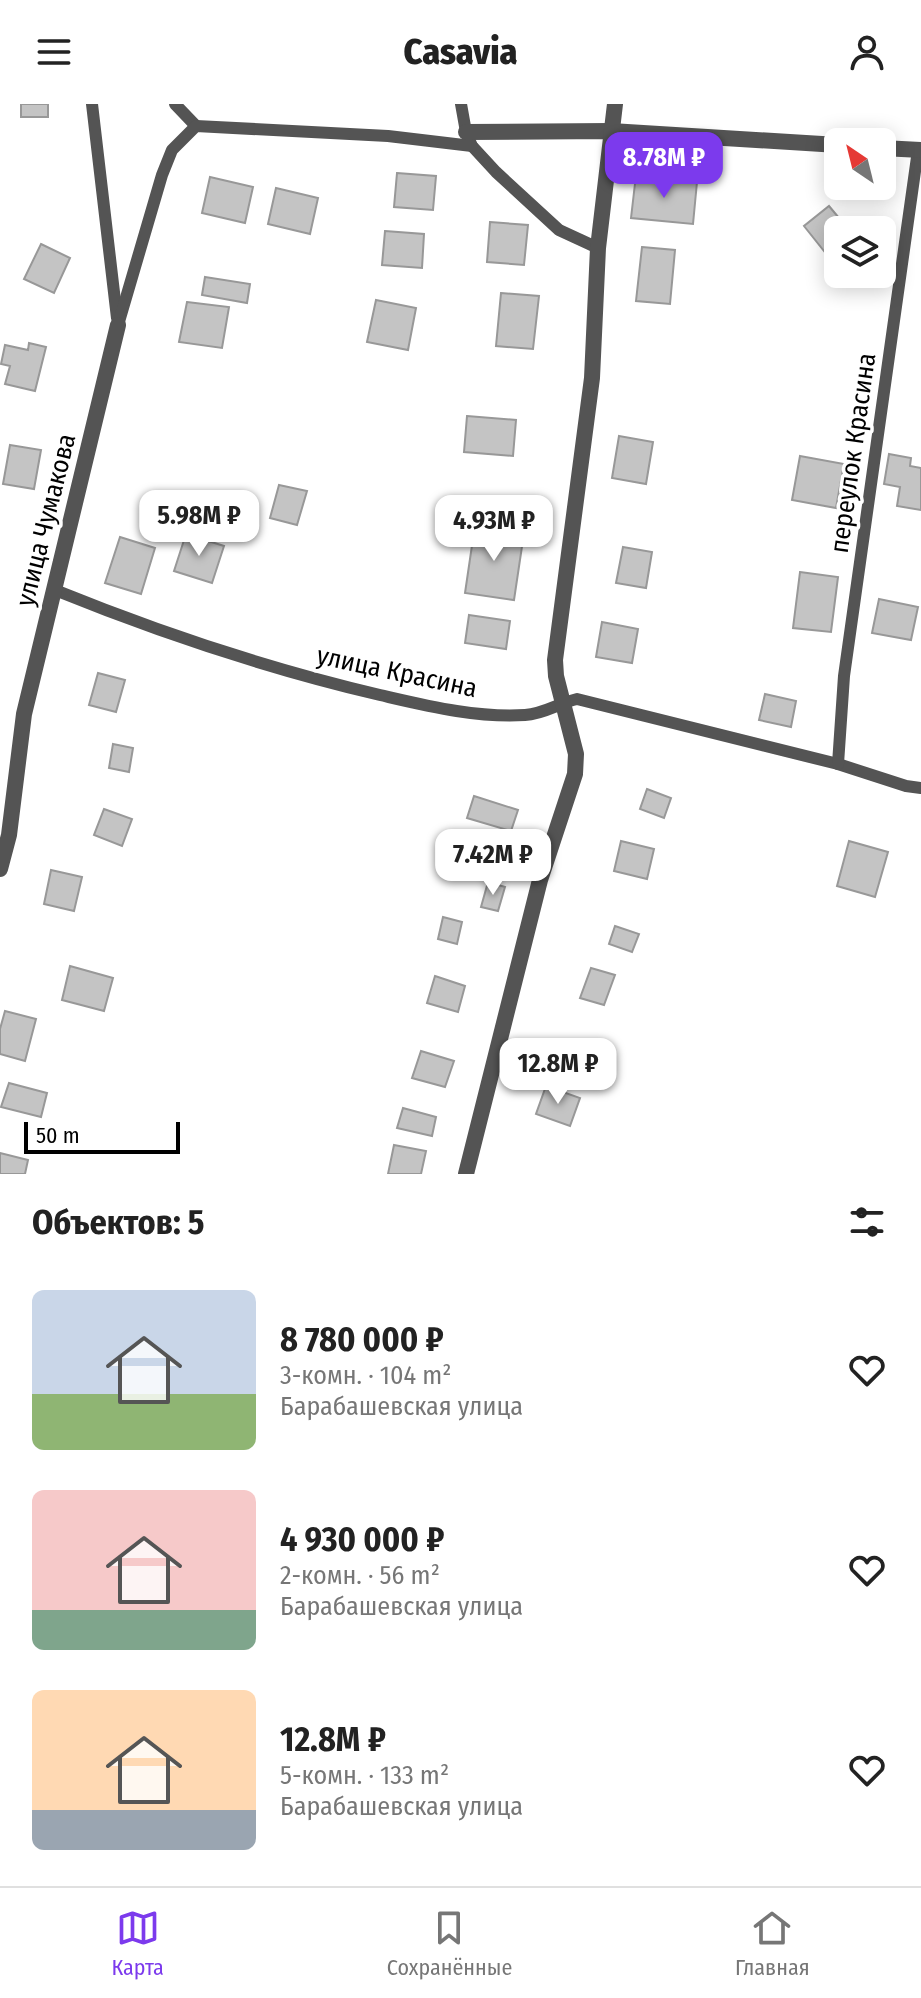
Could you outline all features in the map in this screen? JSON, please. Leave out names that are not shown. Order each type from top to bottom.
[{"type":"street","points":[[466,1174],[540,880],[575,774],[576,754],[555,660],[592,378],[598,248],[615,104]]},
{"type":"street","points":[[469,139],[611,131],[824,144]]},
{"type":"street","points":[[896,149],[920,150]]},
{"type":"street","name":"улица Чумакова","points":[[0,869],[9,835],[24,714],[118,325]]},
{"type":"lane","points":[[92,104],[118,325]]},
{"type":"lane","points":[[175,104],[196,126],[469,139]]},
{"type":"lane","points":[[461,104],[469,139],[496,172],[559,230],[598,248]]},
{"type":"lane","points":[[118,325],[162,175],[172,150],[196,126]]},
{"type":"lane","name":"переулок Красина","points":[[838,764],[844,676],[920,150]]},
{"type":"lane","name":"улица Красина","points":[[55,590],[148,628],[318,680],[452,711],[524,715],[577,699],[838,764],[921,788]]},
{"type":"building","points":[[21,104],[48,104],[48,117],[21,117]]},
{"type":"building","points":[[397,173],[436,176],[433,210],[394,207]]},
{"type":"building","points":[[636,175],[697,182],[693,224],[631,218]]},
{"type":"building","points":[[210,177],[253,187],[245,223],[202,213]]},
{"type":"building","points":[[276,188],[318,198],[310,234],[268,224]]},
{"type":"building","points":[[829,206],[837,216],[824,216],[824,251],[804,226]]},
{"type":"building","points":[[490,222],[528,225],[524,265],[487,262]]},
{"type":"building","points":[[385,231],[424,234],[422,268],[382,265]]},
{"type":"building","points":[[41,244],[70,258],[54,293],[24,279]]},
{"type":"building","points":[[642,247],[675,250],[670,304],[636,301]]},
{"type":"building","points":[[205,277],[250,284],[247,303],[202,295]]},
{"type":"building","points":[[501,293],[539,296],[533,349],[496,346]]},
{"type":"building","points":[[376,300],[416,308],[408,350],[367,342]]},
{"type":"building","points":[[187,302],[229,307],[222,348],[179,342]]},
{"type":"building","points":[[29,343],[46,347],[35,391],[5,384],[10,366],[1,364],[5,345],[28,350]]},
{"type":"building","points":[[467,416],[516,420],[513,456],[464,452]]},
{"type":"building","points":[[619,436],[653,442],[646,484],[612,478]]},
{"type":"building","points":[[10,445],[41,450],[34,489],[3,484]]},
{"type":"building","points":[[889,454],[911,458],[910,466],[921,468],[921,510],[897,506],[900,487],[884,484]]},
{"type":"building","points":[[800,456],[844,464],[836,508],[792,500]]},
{"type":"building","points":[[279,485],[307,491],[297,525],[270,518]]},
{"type":"building","points":[[475,525],[524,533],[514,600],[465,593]]},
{"type":"building","points":[[186,534],[224,546],[212,583],[174,571]]},
{"type":"building","points":[[120,537],[155,548],[141,594],[105,583]]},
{"type":"building","points":[[623,547],[652,552],[646,588],[616,583]]},
{"type":"building","points":[[800,572],[838,577],[831,632],[793,628]]},
{"type":"building","points":[[879,599],[918,607],[911,640],[872,633]]},
{"type":"building","points":[[469,615],[510,621],[506,649],[465,643]]},
{"type":"building","points":[[602,622],[638,629],[632,663],[596,657]]},
{"type":"building","points":[[98,673],[125,680],[116,712],[89,705]]},
{"type":"building","points":[[765,694],[796,701],[791,727],[759,720]]},
{"type":"building","points":[[113,744],[133,748],[129,772],[109,768]]},
{"type":"building","points":[[647,789],[671,798],[664,818],[640,809]]},
{"type":"building","points":[[474,796],[518,810],[511,831],[467,818]]},
{"type":"building","points":[[104,809],[132,819],[122,846],[94,835]]},
{"type":"building","points":[[621,841],[654,849],[647,879],[614,871]]},
{"type":"building","points":[[849,841],[888,852],[875,897],[837,886]]},
{"type":"building","points":[[51,870],[82,877],[74,911],[44,904]]},
{"type":"building","points":[[488,882],[505,887],[498,911],[481,907]]},
{"type":"building","points":[[443,917],[462,922],[457,944],[438,939]]},
{"type":"building","points":[[615,926],[639,934],[632,952],[609,944]]},
{"type":"building","points":[[70,966],[113,978],[104,1011],[62,1000]]},
{"type":"building","points":[[591,968],[615,975],[604,1005],[580,998]]},
{"type":"building","points":[[435,976],[465,986],[458,1012],[427,1003]]},
{"type":"building","points":[[5,1011],[36,1019],[25,1061],[0,1054],[0,1029]]},
{"type":"building","points":[[591,1045],[613,1053],[606,1074],[585,1065]]},
{"type":"building","points":[[421,1051],[454,1061],[445,1087],[412,1078]]},
{"type":"building","points":[[9,1083],[47,1093],[41,1117],[1,1107]]},
{"type":"building","points":[[546,1086],[580,1098],[570,1126],[536,1114]]},
{"type":"building","points":[[403,1108],[436,1117],[432,1136],[397,1128]]},
{"type":"building","points":[[394,1145],[426,1151],[421,1174],[388,1174]]},
{"type":"building","points":[[0,1153],[28,1160],[25,1174],[0,1174]]}]
